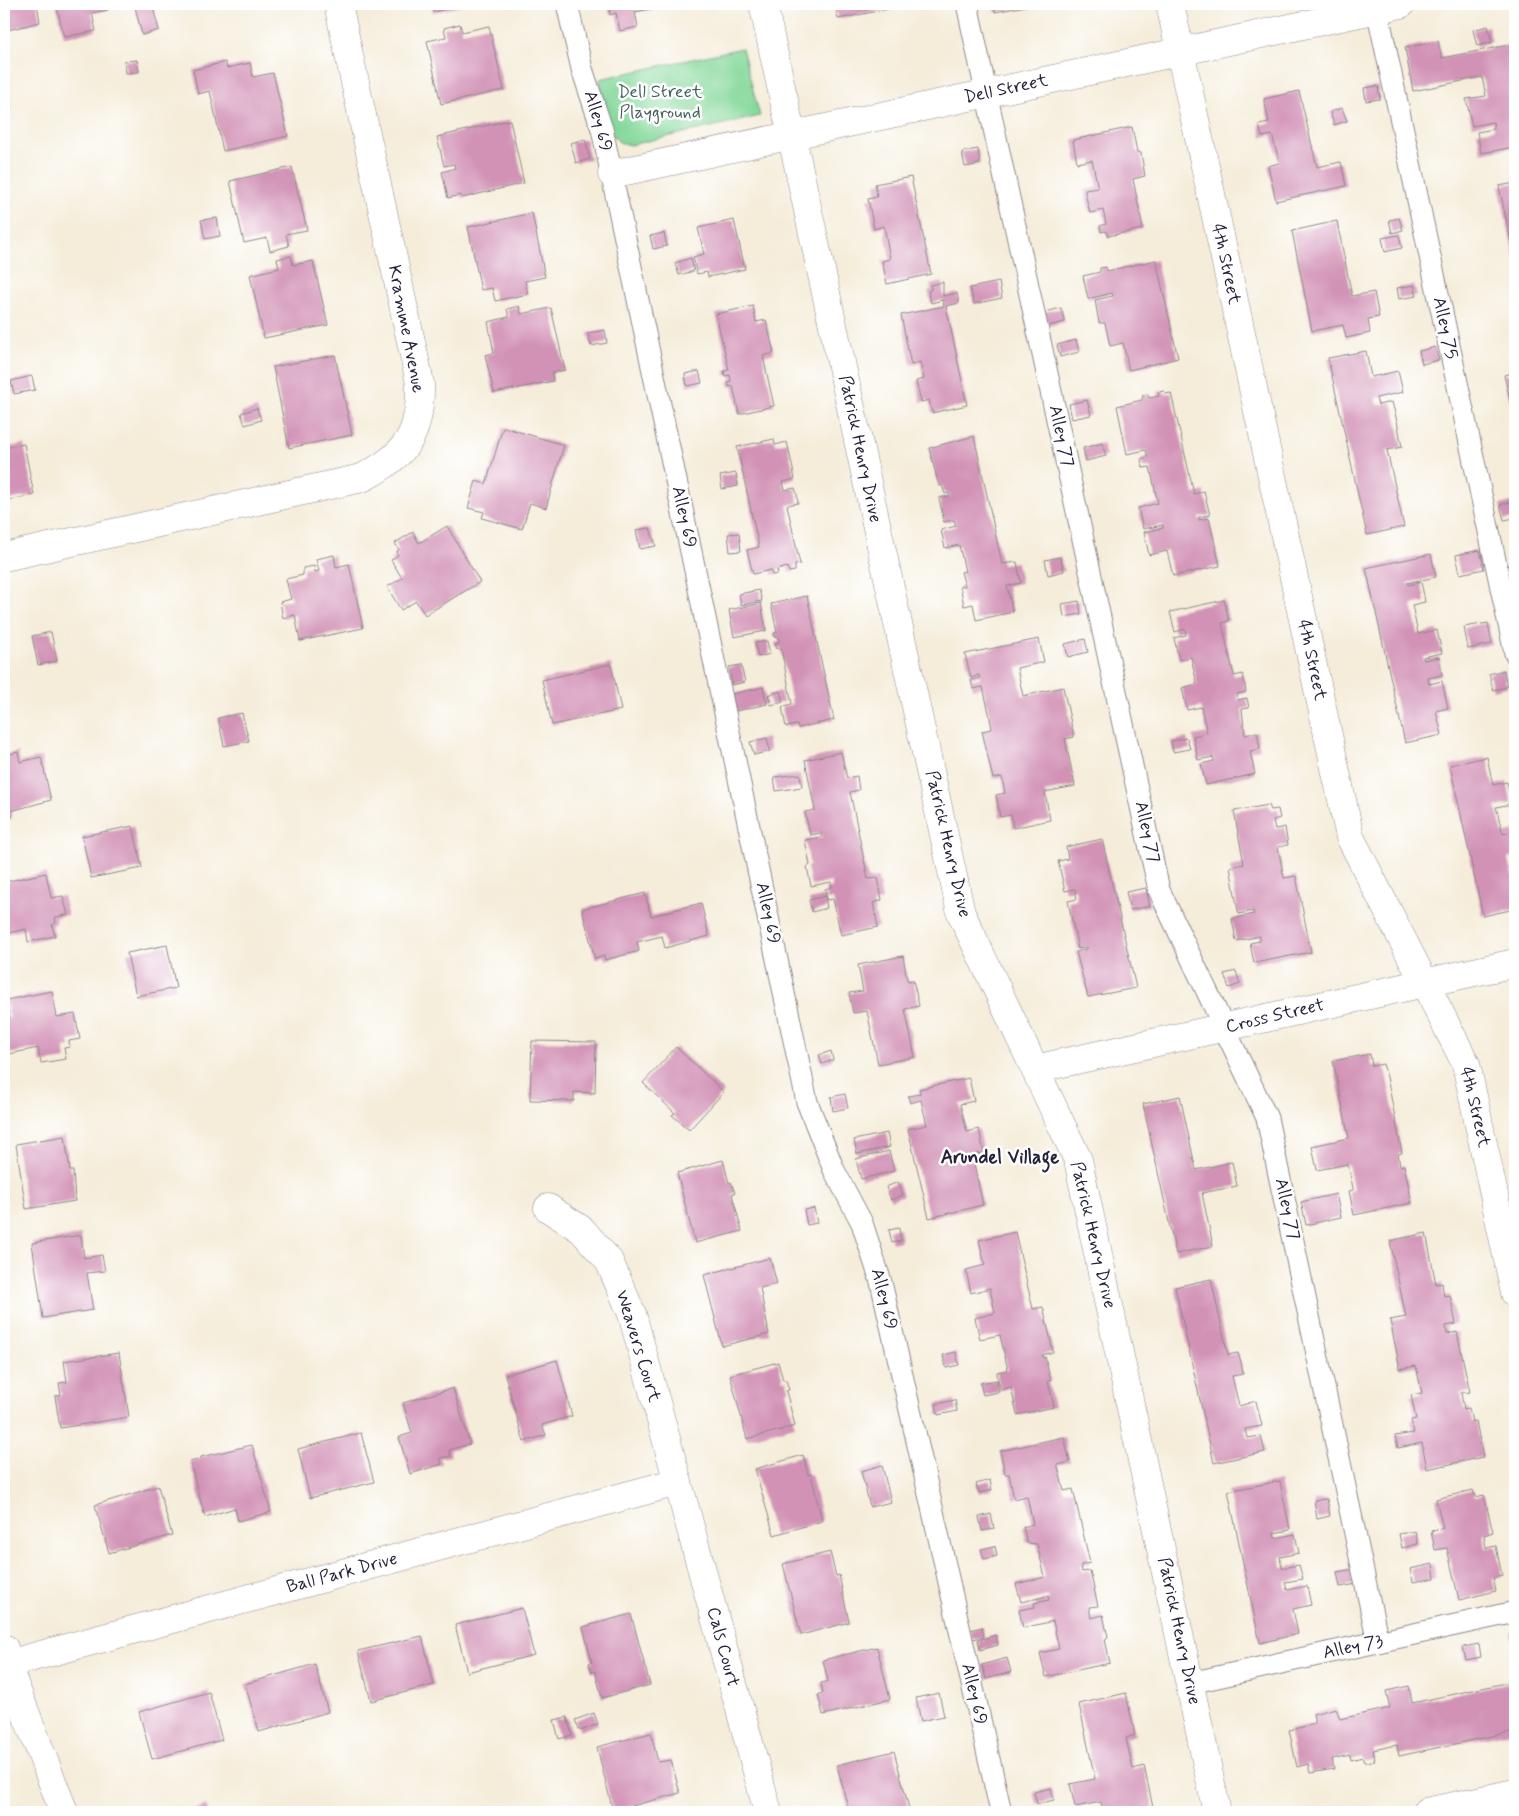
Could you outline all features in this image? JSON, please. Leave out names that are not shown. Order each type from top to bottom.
[{"type":"street","name":"Kramme Avenue","points":[[4,557],[362,478],[387,465],[402,451],[414,429],[420,409],[420,383],[338,4]]},
{"type":"street","name":"Patrick Henry Drive","points":[[763,4],[961,913],[1078,1160],[1217,1812]]},
{"type":"street","name":"4th Street","points":[[1170,4],[1350,837],[1466,1064],[1515,1293]]},
{"type":"street","name":"Dell Street","points":[[612,174],[1181,51],[1384,5]]},
{"type":"street","name":"Cross Street","points":[[1035,1069],[1515,963]]},
{"type":"street","name":"Weavers Court","points":[[548,1208],[582,1230],[609,1261],[632,1314],[677,1482]]},
{"type":"street","name":"Ball Park Drive","points":[[5,1659],[677,1482]]},
{"type":"street","name":"Cals Court","points":[[677,1482],[768,1812]]},
{"type":"street","points":[[5,1659],[64,1812]]},
{"type":"street","points":[[1439,1811],[1515,1793]]},
{"type":"lane","name":"Alley 69","points":[[567,4],[582,69],[602,129],[612,174],[807,1102],[834,1170],[862,1223],[881,1282],[1001,1812]]},
{"type":"lane","name":"Alley 77","points":[[967,4],[1159,890],[1267,1118],[1378,1642]]},
{"type":"lane","name":"Alley 75","points":[[1384,5],[1515,653]]},
{"type":"lane","name":"Alley 73","points":[[1190,1682],[1515,1612]]},
{"type":"green space","name":"Dell Street Playground","points":[[742,48],[760,116],[630,145],[619,142],[610,132],[600,79]]},
{"type":"building","points":[[4,4],[37,4],[40,22],[4,31]]},
{"type":"building","points":[[56,4],[107,4],[108,10],[92,13],[96,31],[64,37]]},
{"type":"building","points":[[152,4],[159,30],[142,35],[135,7]]},
{"type":"building","points":[[431,4],[461,4],[462,6],[433,12]]},
{"type":"building","points":[[608,4],[671,5],[635,12],[638,27],[620,31],[616,13],[610,15]]},
{"type":"building","points":[[835,4],[903,4],[903,6],[838,19]]},
{"type":"building","points":[[993,4],[1031,4],[1031,5],[995,12]]},
{"type":"building","points":[[460,24],[462,32],[489,26],[504,90],[441,104],[427,41],[446,37],[444,28]]},
{"type":"building","points":[[1488,26],[1492,42],[1477,46],[1473,30]]},
{"type":"building","points":[[1438,41],[1442,58],[1514,44],[1515,147],[1481,153],[1477,132],[1494,129],[1493,122],[1472,126],[1466,99],[1486,96],[1482,77],[1413,91],[1405,48]]},
{"type":"building","points":[[137,60],[139,72],[126,73],[124,61]]},
{"type":"building","points":[[225,62],[227,68],[250,63],[253,77],[273,73],[288,136],[223,151],[210,91],[198,94],[193,70]]},
{"type":"building","points":[[1378,86],[1380,99],[1366,101],[1364,88]]},
{"type":"building","points":[[1299,91],[1317,167],[1341,162],[1346,186],[1276,201],[1268,166],[1279,163],[1277,153],[1272,135],[1262,137],[1259,125],[1269,123],[1264,99]]},
{"type":"building","points":[[8,97],[11,107],[4,108],[4,98]]},
{"type":"building","points":[[1342,108],[1347,121],[1334,125],[1330,112]]},
{"type":"building","points":[[4,111],[6,111],[8,123],[4,124]]},
{"type":"building","points":[[510,120],[524,183],[462,198],[461,195],[448,198],[442,172],[455,168],[454,164],[444,166],[437,137]]},
{"type":"building","points":[[1132,127],[1137,152],[1141,153],[1145,176],[1133,179],[1143,229],[1108,236],[1106,231],[1101,232],[1100,226],[1106,224],[1103,210],[1090,213],[1085,193],[1085,190],[1098,188],[1092,160],[1077,163],[1073,140]]},
{"type":"building","points":[[585,139],[590,159],[576,163],[571,143]]},
{"type":"building","points":[[978,149],[980,164],[965,167],[962,152]]},
{"type":"building","points":[[292,167],[307,230],[286,234],[289,246],[270,251],[267,238],[244,243],[230,181]]},
{"type":"building","points":[[911,177],[931,274],[887,284],[882,261],[890,259],[884,226],[874,229],[868,199],[877,197],[875,184]]},
{"type":"building","points":[[4,183],[10,203],[4,205]]},
{"type":"building","points":[[1515,183],[1515,255],[1514,256],[1499,186]]},
{"type":"building","points":[[532,213],[545,277],[525,281],[528,294],[495,301],[492,288],[481,290],[468,227]]},
{"type":"building","points":[[217,218],[220,236],[205,239],[201,220]]},
{"type":"building","points":[[1399,218],[1403,230],[1392,233],[1389,220]]},
{"type":"building","points":[[734,220],[745,269],[708,277],[707,272],[697,274],[693,257],[704,254],[698,228]]},
{"type":"building","points":[[1337,221],[1352,296],[1374,292],[1379,317],[1368,319],[1370,333],[1346,338],[1343,325],[1312,331],[1292,231]]},
{"type":"building","points":[[664,233],[667,246],[653,249],[650,236]]},
{"type":"building","points":[[1399,235],[1402,248],[1385,252],[1382,238]]},
{"type":"building","points":[[291,256],[293,265],[313,261],[328,325],[264,338],[250,275],[279,268],[277,259]]},
{"type":"building","points":[[691,258],[694,271],[679,275],[675,263]]},
{"type":"building","points":[[1156,260],[1178,358],[1129,370],[1123,343],[1110,346],[1105,323],[1099,323],[1095,300],[1113,296],[1112,293],[1088,299],[1083,276],[1100,272],[1100,268],[1106,267],[1107,271]]},
{"type":"building","points":[[943,282],[943,296],[957,293],[959,303],[946,306],[967,405],[932,413],[929,400],[921,402],[916,381],[924,379],[920,362],[911,365],[901,315],[944,306],[943,300],[931,303],[928,291],[931,290],[930,285]]},
{"type":"building","points":[[999,282],[1002,298],[974,304],[970,288]]},
{"type":"building","points":[[1414,285],[1417,296],[1399,299],[1397,288]]},
{"type":"building","points":[[519,306],[521,314],[551,308],[565,370],[552,373],[553,381],[494,393],[485,355],[494,353],[488,322],[509,317],[507,309]]},
{"type":"building","points":[[753,306],[756,322],[766,320],[774,353],[763,356],[774,406],[739,414],[733,386],[729,387],[730,375],[725,376],[724,371],[729,370],[716,314]]},
{"type":"building","points":[[1061,308],[1065,322],[1048,326],[1045,312]]},
{"type":"building","points":[[605,330],[607,343],[591,346],[588,333]]},
{"type":"building","points":[[1076,340],[1079,352],[1060,357],[1057,345]]},
{"type":"building","points":[[1435,347],[1439,360],[1422,364],[1419,351]]},
{"type":"building","points":[[1366,351],[1371,377],[1398,371],[1403,392],[1376,398],[1378,405],[1392,402],[1397,421],[1402,447],[1387,450],[1404,527],[1367,535],[1328,358]]},
{"type":"building","points":[[335,355],[352,435],[289,448],[273,367]]},
{"type":"building","points":[[699,371],[702,383],[687,386],[685,374]]},
{"type":"building","points":[[1515,373],[1515,399],[1510,401],[1504,375]]},
{"type":"building","points":[[32,376],[35,390],[14,394],[11,381]]},
{"type":"building","points":[[1164,391],[1165,394],[1171,393],[1194,494],[1204,491],[1210,515],[1199,517],[1199,520],[1209,518],[1220,566],[1173,576],[1167,551],[1149,555],[1144,532],[1163,528],[1163,525],[1143,529],[1138,508],[1158,503],[1150,467],[1143,468],[1141,459],[1148,457],[1146,450],[1127,454],[1117,406],[1142,400],[1143,395],[1148,394],[1149,398],[1159,396],[1158,392]]},
{"type":"building","points":[[1087,400],[1091,415],[1072,419],[1069,404]]},
{"type":"building","points":[[257,408],[261,420],[245,425],[241,413]]},
{"type":"building","points":[[503,427],[564,445],[546,508],[530,503],[522,529],[482,518],[484,512],[468,508],[476,481],[486,484]]},
{"type":"building","points":[[974,436],[1002,564],[1017,562],[1021,583],[1007,586],[1013,612],[976,620],[973,604],[964,606],[960,586],[965,586],[961,572],[965,571],[959,545],[945,548],[941,530],[956,526],[954,520],[944,522],[939,498],[950,496],[949,493],[945,494],[942,485],[939,486],[929,448]]},
{"type":"building","points":[[774,439],[775,445],[787,442],[795,479],[783,482],[785,490],[795,488],[797,495],[798,503],[787,505],[800,564],[795,565],[795,571],[789,572],[787,567],[777,570],[778,574],[772,575],[771,570],[753,574],[747,550],[759,547],[737,447]]},
{"type":"building","points":[[1102,443],[1106,456],[1086,461],[1083,448]]},
{"type":"building","points":[[24,444],[34,495],[4,501],[4,448]]},
{"type":"building","points":[[736,473],[738,486],[722,489],[720,476]]},
{"type":"building","points":[[1515,501],[1515,518],[1504,520],[1500,505]]},
{"type":"building","points":[[447,526],[480,582],[425,615],[416,601],[401,610],[387,587],[402,578],[391,560],[398,555],[396,552],[399,550],[395,543],[413,532],[419,543]]},
{"type":"building","points":[[650,528],[656,546],[640,549],[636,530]]},
{"type":"building","points":[[739,533],[741,551],[730,552],[728,534]]},
{"type":"building","points":[[1480,550],[1484,569],[1460,574],[1456,555]]},
{"type":"building","points":[[1431,554],[1436,577],[1407,583],[1408,585],[1421,582],[1425,602],[1412,605],[1418,634],[1437,630],[1442,653],[1423,657],[1424,660],[1439,657],[1442,675],[1428,678],[1429,684],[1442,681],[1448,708],[1436,711],[1442,735],[1405,743],[1366,568]]},
{"type":"building","points":[[334,555],[336,567],[349,564],[363,628],[300,641],[295,615],[283,618],[280,602],[291,599],[286,579],[303,575],[303,568],[314,566],[315,572],[319,571],[316,559]]},
{"type":"building","points":[[1060,557],[1064,571],[1048,575],[1045,560]]},
{"type":"building","points":[[759,590],[762,601],[741,605],[739,594]]},
{"type":"building","points":[[807,596],[834,720],[798,728],[797,725],[786,727],[782,707],[792,704],[781,648],[777,649],[775,643],[779,642],[778,636],[775,637],[774,633],[777,632],[771,604]]},
{"type":"building","points":[[1224,600],[1229,621],[1222,623],[1234,676],[1243,674],[1246,692],[1237,694],[1238,700],[1247,698],[1249,708],[1242,709],[1245,735],[1257,732],[1260,749],[1250,751],[1255,774],[1206,785],[1201,764],[1214,761],[1213,757],[1198,760],[1193,736],[1207,733],[1201,707],[1187,710],[1182,688],[1197,684],[1191,657],[1179,660],[1174,638],[1186,635],[1185,629],[1175,632],[1170,612]]},
{"type":"building","points":[[1079,601],[1081,614],[1064,617],[1062,604]]},
{"type":"building","points":[[761,603],[766,631],[734,637],[729,610]]},
{"type":"building","points":[[1488,623],[1492,644],[1468,649],[1464,627]]},
{"type":"building","points":[[51,632],[57,661],[38,665],[32,636]]},
{"type":"building","points":[[1039,639],[1044,662],[1017,668],[1023,696],[1063,687],[1074,737],[1065,739],[1075,786],[1045,792],[1050,820],[1013,828],[1011,815],[1000,817],[996,795],[1005,793],[1002,777],[993,779],[982,731],[992,729],[989,713],[983,687],[973,689],[971,680],[980,678],[979,675],[971,678],[965,654]]},
{"type":"building","points":[[1085,639],[1088,652],[1068,657],[1065,644]]},
{"type":"building","points":[[767,641],[770,654],[758,657],[755,643]]},
{"type":"building","points":[[611,664],[621,710],[552,725],[542,680]]},
{"type":"building","points":[[741,665],[745,682],[732,685],[729,667]]},
{"type":"building","points":[[1504,670],[1507,687],[1493,690],[1489,674]]},
{"type":"building","points":[[763,687],[767,704],[736,711],[732,694]]},
{"type":"building","points":[[780,691],[783,702],[771,705],[768,695]]},
{"type":"building","points":[[242,713],[249,741],[224,746],[218,718]]},
{"type":"building","points":[[767,738],[770,751],[754,755],[750,742]]},
{"type":"building","points":[[1187,738],[1190,749],[1173,752],[1171,741]]},
{"type":"building","points":[[18,752],[20,762],[41,757],[51,800],[11,811],[12,818],[4,820],[4,755]]},
{"type":"building","points":[[841,752],[847,778],[857,776],[859,790],[850,792],[868,879],[878,878],[882,900],[873,903],[878,927],[841,935],[833,899],[827,900],[825,889],[832,887],[831,882],[811,886],[807,867],[810,865],[805,840],[822,837],[821,833],[810,835],[805,812],[815,810],[805,760]]},
{"type":"building","points":[[1487,757],[1493,785],[1507,782],[1512,804],[1496,807],[1503,834],[1515,831],[1515,856],[1508,858],[1515,882],[1515,909],[1483,916],[1450,765]]},
{"type":"building","points":[[800,774],[802,787],[776,791],[774,777]]},
{"type":"building","points":[[1269,805],[1271,810],[1278,809],[1280,818],[1273,820],[1275,829],[1285,827],[1288,845],[1278,847],[1284,878],[1296,876],[1311,952],[1254,963],[1250,943],[1260,941],[1260,936],[1236,941],[1232,919],[1254,914],[1253,911],[1239,914],[1238,911],[1230,867],[1244,864],[1234,811]]},
{"type":"building","points":[[133,826],[142,868],[91,878],[82,836]]},
{"type":"building","points":[[1102,839],[1136,988],[1088,997],[1076,952],[1087,949],[1087,947],[1078,949],[1068,901],[1077,899],[1075,889],[1065,891],[1058,861],[1068,859],[1066,847]]},
{"type":"building","points":[[46,873],[51,898],[63,896],[68,915],[55,917],[56,923],[52,925],[55,936],[28,942],[26,929],[4,934],[4,882]]},
{"type":"building","points":[[1146,888],[1150,906],[1130,910],[1126,892]]},
{"type":"building","points":[[645,893],[651,916],[701,903],[709,936],[665,948],[662,936],[637,942],[639,951],[605,960],[604,956],[595,959],[582,909]]},
{"type":"building","points":[[825,896],[827,908],[812,912],[809,900]]},
{"type":"building","points":[[167,945],[176,988],[136,996],[127,953]]},
{"type":"building","points":[[903,956],[907,979],[908,981],[913,980],[919,1006],[905,1009],[915,1057],[878,1064],[867,1011],[853,1013],[849,993],[863,991],[858,965]]},
{"type":"building","points":[[1236,971],[1240,984],[1229,988],[1224,974]]},
{"type":"building","points":[[52,991],[57,1017],[75,1014],[80,1039],[69,1041],[70,1047],[64,1048],[66,1059],[41,1063],[38,1048],[9,1054],[4,1028],[4,1019],[10,1018],[6,1000]]},
{"type":"building","points":[[532,1041],[596,1042],[595,1093],[574,1092],[574,1101],[530,1100]]},
{"type":"building","points":[[676,1047],[724,1092],[689,1130],[672,1115],[675,1113],[643,1083]]},
{"type":"building","points":[[831,1051],[833,1060],[822,1064],[819,1055]]},
{"type":"building","points":[[1370,1054],[1372,1066],[1383,1064],[1387,1077],[1402,1153],[1398,1154],[1400,1166],[1404,1165],[1412,1203],[1354,1215],[1349,1191],[1353,1190],[1353,1188],[1348,1164],[1317,1170],[1312,1146],[1349,1138],[1333,1061]]},
{"type":"building","points":[[969,1078],[974,1101],[960,1104],[967,1132],[979,1129],[984,1153],[972,1155],[983,1205],[929,1218],[908,1129],[927,1125],[921,1100],[910,1103],[908,1096],[920,1094],[919,1089]]},
{"type":"building","points":[[845,1094],[848,1108],[833,1111],[831,1097]]},
{"type":"building","points":[[1180,1096],[1196,1170],[1232,1162],[1237,1186],[1202,1193],[1213,1246],[1176,1254],[1143,1104]]},
{"type":"building","points":[[887,1133],[890,1147],[857,1154],[854,1140]]},
{"type":"building","points":[[65,1136],[70,1171],[73,1171],[75,1201],[26,1209],[16,1144]]},
{"type":"building","points":[[889,1151],[894,1171],[861,1179],[856,1159]]},
{"type":"building","points":[[723,1160],[729,1183],[731,1182],[735,1193],[732,1194],[742,1231],[695,1243],[677,1173]]},
{"type":"building","points":[[898,1182],[903,1195],[891,1200],[886,1187]]},
{"type":"building","points":[[1336,1194],[1341,1217],[1306,1225],[1301,1202]]},
{"type":"building","points":[[814,1208],[817,1223],[807,1225],[804,1210]]},
{"type":"building","points":[[899,1228],[901,1241],[892,1243],[889,1230]]},
{"type":"building","points":[[1015,1232],[1033,1309],[1043,1307],[1050,1337],[1053,1352],[1042,1355],[1043,1358],[1045,1357],[1051,1380],[1048,1381],[1054,1407],[1017,1415],[1011,1387],[1001,1390],[997,1375],[997,1372],[1008,1370],[1000,1335],[980,1339],[975,1318],[995,1313],[990,1288],[971,1293],[966,1270],[985,1265],[979,1240]]},
{"type":"building","points":[[1426,1233],[1436,1284],[1442,1283],[1444,1296],[1450,1295],[1456,1324],[1446,1326],[1447,1334],[1457,1332],[1470,1392],[1461,1393],[1464,1409],[1469,1408],[1472,1422],[1476,1421],[1483,1457],[1427,1469],[1422,1443],[1398,1448],[1395,1436],[1414,1433],[1411,1420],[1416,1419],[1411,1395],[1422,1393],[1416,1366],[1400,1369],[1390,1320],[1406,1317],[1390,1241]]},
{"type":"building","points":[[81,1235],[84,1258],[102,1255],[105,1271],[87,1273],[93,1310],[43,1318],[32,1243]]},
{"type":"building","points":[[770,1258],[777,1284],[760,1288],[769,1334],[722,1346],[704,1275]]},
{"type":"building","points":[[1211,1279],[1228,1355],[1238,1353],[1241,1362],[1243,1374],[1232,1376],[1239,1406],[1256,1401],[1262,1426],[1245,1429],[1247,1438],[1261,1436],[1265,1452],[1214,1463],[1175,1287]]},
{"type":"building","points":[[956,1352],[959,1365],[946,1368],[943,1355]]},
{"type":"building","points":[[119,1353],[129,1417],[60,1428],[55,1396],[61,1395],[59,1383],[67,1382],[64,1361]]},
{"type":"building","points":[[557,1360],[572,1416],[542,1425],[546,1435],[524,1442],[505,1375]]},
{"type":"building","points":[[778,1362],[783,1380],[786,1380],[789,1390],[786,1391],[795,1426],[747,1439],[730,1375]]},
{"type":"building","points":[[997,1380],[999,1392],[983,1395],[980,1383]]},
{"type":"building","points":[[453,1388],[470,1444],[449,1450],[451,1456],[440,1458],[442,1464],[410,1474],[399,1437],[412,1433],[403,1403]]},
{"type":"building","points":[[955,1400],[957,1411],[938,1415],[936,1404]]},
{"type":"building","points":[[361,1433],[374,1482],[310,1498],[298,1449]]},
{"type":"building","points":[[1064,1437],[1070,1462],[1058,1465],[1058,1467],[1064,1491],[1073,1489],[1090,1563],[1081,1565],[1082,1572],[1090,1571],[1098,1606],[1089,1607],[1091,1618],[1103,1615],[1108,1637],[1105,1639],[1110,1663],[1046,1677],[1040,1653],[1059,1649],[1053,1621],[1023,1628],[1019,1610],[1035,1607],[1034,1603],[1049,1600],[1048,1596],[1021,1602],[1016,1584],[1045,1577],[1037,1544],[1027,1543],[1023,1527],[1033,1524],[1027,1496],[1014,1499],[1009,1474],[1005,1474],[1000,1451]]},
{"type":"building","points":[[252,1445],[271,1512],[238,1521],[235,1508],[205,1517],[190,1462],[201,1459],[201,1457]]},
{"type":"building","points":[[803,1455],[808,1475],[811,1474],[822,1521],[774,1535],[755,1469]]},
{"type":"building","points":[[882,1465],[891,1502],[870,1507],[861,1471]]},
{"type":"building","points":[[990,1480],[992,1490],[979,1493],[976,1484]]},
{"type":"building","points":[[1280,1481],[1290,1530],[1274,1533],[1275,1538],[1295,1534],[1299,1553],[1280,1557],[1282,1568],[1299,1565],[1303,1579],[1285,1582],[1287,1590],[1307,1586],[1311,1605],[1293,1609],[1298,1634],[1260,1643],[1228,1491]]},
{"type":"building","points":[[158,1486],[172,1535],[109,1553],[95,1505]]},
{"type":"building","points":[[1473,1490],[1475,1497],[1484,1495],[1493,1532],[1484,1535],[1486,1548],[1496,1546],[1502,1576],[1493,1578],[1496,1591],[1459,1600],[1447,1548],[1435,1550],[1431,1531],[1443,1528],[1436,1499]]},
{"type":"building","points":[[1327,1499],[1330,1516],[1317,1519],[1314,1500]]},
{"type":"building","points":[[991,1514],[994,1529],[982,1531],[979,1517]]},
{"type":"building","points":[[1415,1531],[1418,1544],[1402,1548],[1399,1534]]},
{"type":"building","points":[[995,1546],[997,1556],[984,1559],[981,1549]]},
{"type":"building","points":[[830,1552],[836,1576],[839,1575],[849,1622],[801,1635],[783,1564]]},
{"type":"building","points":[[1433,1564],[1435,1578],[1413,1582],[1410,1569]]},
{"type":"building","points":[[1354,1569],[1357,1584],[1340,1587],[1337,1572]]},
{"type":"building","points":[[522,1608],[534,1655],[467,1672],[455,1625]]},
{"type":"building","points":[[631,1614],[650,1685],[602,1698],[595,1671],[592,1672],[589,1663],[592,1662],[583,1627]]},
{"type":"building","points":[[982,1627],[984,1637],[972,1639],[970,1630]]},
{"type":"building","points":[[1515,1631],[1515,1652],[1514,1653],[1511,1632]]},
{"type":"building","points":[[996,1635],[998,1645],[980,1650],[978,1640]]},
{"type":"building","points":[[422,1636],[434,1685],[371,1701],[358,1651]]},
{"type":"building","points":[[1479,1644],[1481,1657],[1466,1660],[1463,1647]]},
{"type":"building","points":[[877,1647],[890,1699],[823,1715],[818,1695],[823,1693],[821,1683],[828,1681],[823,1660]]},
{"type":"building","points":[[1007,1658],[1011,1672],[986,1679],[982,1665]]},
{"type":"building","points":[[315,1664],[328,1712],[259,1732],[245,1684]]},
{"type":"building","points":[[1515,1681],[1515,1731],[1399,1756],[1397,1745],[1373,1750],[1375,1760],[1364,1762],[1362,1757],[1351,1760],[1350,1755],[1332,1759],[1334,1769],[1310,1773],[1308,1764],[1297,1767],[1289,1730],[1315,1724],[1313,1714],[1336,1708],[1340,1719],[1390,1708],[1386,1691],[1409,1686],[1412,1703]]},
{"type":"building","points":[[209,1692],[222,1740],[152,1759],[139,1712]]},
{"type":"building","points":[[939,1693],[944,1716],[921,1721],[916,1698]]},
{"type":"building","points":[[1126,1693],[1135,1735],[1126,1738],[1133,1769],[1144,1766],[1154,1812],[1103,1812],[1101,1802],[1075,1807],[1070,1784],[1095,1779],[1079,1704]]},
{"type":"building","points":[[594,1713],[598,1724],[580,1731],[575,1720]]},
{"type":"building","points":[[567,1717],[572,1735],[559,1739],[554,1720]]},
{"type":"building","points":[[651,1733],[658,1762],[671,1760],[680,1793],[613,1811],[597,1747]]},
{"type":"building","points":[[894,1751],[910,1812],[857,1812],[857,1810],[849,1812],[837,1765]]},
{"type":"building","points":[[1051,1788],[1054,1800],[1037,1804],[1034,1792]]},
{"type":"building","points":[[206,1805],[209,1812],[189,1812]]},
{"type":"district","name":"Arundel Village","points":[[1000,1157]]}]
